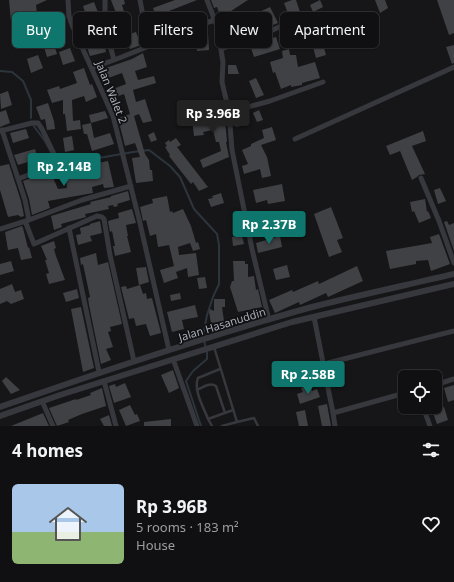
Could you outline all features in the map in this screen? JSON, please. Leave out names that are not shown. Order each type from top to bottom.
[{"type":"street","name":"Jalan Walet 2","points":[[68,0],[69,16],[72,25],[113,116],[122,148],[169,350]]},
{"type":"street","points":[[105,0],[105,27],[114,60]]},
{"type":"street","points":[[140,0],[143,16],[148,26],[179,31],[215,20],[207,0]]},
{"type":"street","points":[[269,320],[252,250],[232,150],[229,112],[222,82],[223,62],[220,49],[280,27]]},
{"type":"street","points":[[92,68],[144,48]]},
{"type":"street","points":[[295,139],[454,67]]},
{"type":"street","points":[[229,112],[270,101],[323,82]]},
{"type":"street","points":[[18,179],[56,162],[48,140],[38,123],[1,130],[25,200],[27,221],[34,244],[97,216],[104,219],[110,255],[134,361]]},
{"type":"street","points":[[421,178],[439,221],[454,263]]},
{"type":"street","points":[[0,229],[27,221],[82,200],[131,186]]},
{"type":"street","points":[[69,228],[99,372]]},
{"type":"street","name":"Jalan Hasanuddin","points":[[0,407],[99,372],[206,338],[321,305],[454,274]]},
{"type":"street","name":"Jalan Hasanuddin","points":[[0,416],[42,401],[261,331],[454,284]]},
{"type":"street","points":[[314,317],[335,426]]},
{"type":"street","points":[[324,364],[454,332]]},
{"type":"street","points":[[173,359],[197,426]]},
{"type":"street","points":[[442,382],[454,379]]},
{"type":"street","points":[[104,381],[116,426]]},
{"type":"street","points":[[333,413],[398,394]]},
{"type":"street","points":[[42,401],[53,426]]},
{"type":"street","points":[[426,414],[430,426]]},
{"type":"lane","points":[[210,348],[220,369],[237,422]]},
{"type":"lane","points":[[212,426],[197,390],[196,382],[198,378],[220,369]]},
{"type":"lane","points":[[197,390],[214,384],[225,413]]},
{"type":"lane","points":[[208,419],[233,410]]},
{"type":"lane","points":[[222,426],[254,418],[258,426]]},
{"type":"building","points":[[9,0],[47,0],[36,5],[37,12],[12,12],[11,22]]},
{"type":"building","points":[[111,0],[124,0],[125,4],[122,5],[124,12],[116,12]]},
{"type":"building","points":[[175,0],[197,0],[169,12],[154,12],[153,8]]},
{"type":"building","points":[[211,0],[248,0],[231,12],[219,12],[217,7],[214,8]]},
{"type":"building","points":[[296,0],[300,12],[287,12],[284,3]]},
{"type":"building","points":[[320,0],[323,7],[313,12],[310,5]]},
{"type":"building","points":[[375,0],[385,0],[388,8],[380,13]]},
{"type":"building","points":[[437,0],[454,0],[454,33],[449,35]]},
{"type":"building","points":[[94,2],[98,12],[85,12],[83,6]]},
{"type":"building","points":[[270,7],[278,23],[272,25],[272,12],[259,12]]},
{"type":"building","points":[[136,32],[139,40],[139,46],[130,49],[131,34]]},
{"type":"building","points":[[207,33],[209,50],[197,51],[197,48],[207,48]]},
{"type":"building","points":[[276,37],[280,49],[254,57],[251,48],[272,48],[272,38]]},
{"type":"building","points":[[454,45],[454,63],[452,64],[446,47]]},
{"type":"building","points":[[44,48],[55,48],[57,54],[47,57]]},
{"type":"building","points":[[70,48],[75,61],[63,65],[59,52]]},
{"type":"building","points":[[87,48],[105,48],[106,52],[90,56]]},
{"type":"building","points":[[313,48],[324,48],[326,55],[316,58]]},
{"type":"building","points":[[289,49],[290,55],[296,55],[298,67],[315,62],[320,78],[302,83],[302,85],[291,87],[291,85],[281,89],[275,72],[273,73],[270,62],[283,58],[282,51]]},
{"type":"building","points":[[143,53],[147,67],[135,71],[138,80],[154,76],[156,83],[133,90],[136,102],[145,99],[152,121],[143,123],[139,114],[134,116],[145,154],[149,160],[150,170],[152,170],[153,181],[136,183],[132,158],[140,157],[135,143],[125,146],[118,118],[130,114],[124,94],[116,97],[113,89],[126,84],[122,73],[103,80],[100,70],[132,59]]},
{"type":"building","points":[[38,55],[43,68],[31,73],[27,59]]},
{"type":"building","points":[[228,65],[236,65],[239,74],[228,74]]},
{"type":"building","points":[[84,68],[90,85],[92,84],[97,97],[86,102],[84,96],[72,100],[73,121],[80,120],[81,129],[67,131],[65,114],[63,114],[63,100],[52,103],[47,90],[59,86],[60,89],[77,83],[73,72]]},
{"type":"building","points":[[256,78],[264,95],[256,98],[249,81]]},
{"type":"building","points":[[8,91],[12,105],[1,109],[0,94]]},
{"type":"building","points":[[48,103],[55,129],[47,130],[45,119],[41,120],[36,107]]},
{"type":"building","points":[[224,107],[226,142],[229,157],[203,168],[200,160],[221,151],[219,142],[216,142],[213,130],[203,132],[204,135],[194,136],[192,119],[210,117],[208,109]]},
{"type":"building","points":[[6,110],[10,123],[0,127],[0,112]]},
{"type":"building","points":[[259,110],[263,120],[257,122],[253,113]]},
{"type":"building","points":[[105,111],[108,118],[91,123],[89,115]]},
{"type":"building","points":[[242,114],[244,125],[236,127],[234,116]]},
{"type":"building","points":[[91,123],[94,138],[110,133],[114,144],[92,151],[87,134],[84,134],[82,125]]},
{"type":"building","points":[[272,127],[276,140],[261,145],[267,157],[271,176],[262,178],[260,169],[244,174],[242,166],[248,164],[242,150],[264,138],[262,130]]},
{"type":"building","points":[[26,129],[29,138],[13,143],[10,133]]},
{"type":"building","points":[[423,131],[426,141],[412,146],[425,174],[419,175],[412,180],[400,151],[390,155],[386,146]]},
{"type":"building","points":[[154,132],[157,140],[151,142],[148,135]]},
{"type":"building","points":[[72,136],[74,150],[65,152],[63,138]]},
{"type":"building","points":[[176,138],[181,145],[177,147],[208,187],[199,191],[193,182],[191,184],[169,156],[170,155],[165,147],[167,146],[165,143]]},
{"type":"building","points":[[35,149],[38,159],[18,165],[14,155]]},
{"type":"building","points":[[108,161],[114,187],[104,188],[103,184],[92,187],[93,193],[48,201],[50,208],[32,215],[23,181],[50,171],[58,189],[67,188],[66,179],[90,176],[89,172],[100,170],[98,163]]},
{"type":"building","points":[[9,164],[21,201],[24,216],[21,217],[18,215],[8,217],[0,190],[0,166]]},
{"type":"building","points":[[282,184],[285,201],[268,204],[267,200],[256,203],[253,190]]},
{"type":"building","points":[[440,188],[446,201],[438,204],[434,190]]},
{"type":"building","points":[[128,191],[130,200],[117,204],[118,206],[108,206],[109,209],[85,214],[86,217],[61,224],[62,227],[54,230],[51,216],[91,204],[90,202]]},
{"type":"building","points":[[221,193],[224,203],[211,207],[208,199]]},
{"type":"building","points":[[167,196],[170,212],[172,211],[173,213],[183,209],[191,226],[196,243],[198,242],[200,249],[193,251],[190,243],[178,247],[179,255],[196,253],[199,275],[188,277],[187,268],[176,272],[178,278],[164,283],[160,270],[174,266],[169,245],[158,247],[156,234],[150,236],[146,220],[143,221],[140,207],[153,203],[152,199]]},
{"type":"building","points":[[425,199],[427,212],[428,211],[431,218],[419,223],[414,211],[412,212],[410,202]]},
{"type":"building","points":[[331,207],[343,238],[337,240],[342,252],[329,257],[314,214]]},
{"type":"building","points":[[132,209],[136,223],[126,225],[131,252],[115,256],[112,231],[110,232],[108,221],[119,218],[118,213]]},
{"type":"building","points":[[100,221],[102,233],[90,236],[92,241],[78,245],[76,235],[81,234],[80,228]]},
{"type":"building","points":[[447,221],[449,225],[454,223],[454,251],[444,222]]},
{"type":"building","points":[[22,226],[32,258],[21,260],[18,248],[8,250],[5,232]]},
{"type":"building","points":[[439,234],[450,264],[431,271],[428,260],[416,261],[416,264],[390,269],[386,251],[432,243],[430,237]]},
{"type":"building","points":[[242,236],[244,244],[233,246],[232,237]]},
{"type":"building","points":[[280,236],[282,247],[258,253],[256,243]]},
{"type":"building","points":[[54,241],[56,248],[54,249],[65,280],[49,284],[46,274],[49,273],[45,260],[47,260],[41,246]]},
{"type":"building","points":[[96,253],[98,265],[108,262],[122,324],[110,327],[111,331],[108,332],[113,347],[106,349],[111,360],[101,364],[89,305],[88,298],[90,297],[83,264],[81,265],[80,258]]},
{"type":"building","points":[[11,261],[14,271],[0,275],[0,264]]},
{"type":"building","points":[[233,261],[245,261],[245,264],[248,264],[248,277],[254,276],[256,290],[258,289],[262,307],[238,312],[230,287],[232,281],[234,281]]},
{"type":"building","points":[[287,265],[290,277],[276,280],[273,269]]},
{"type":"building","points":[[357,266],[363,281],[328,297],[326,293],[300,305],[299,302],[275,313],[269,300],[292,290],[293,292],[318,281],[319,284]]},
{"type":"building","points":[[146,267],[149,282],[139,285],[136,268]]},
{"type":"building","points":[[205,277],[207,288],[199,289],[197,278]]},
{"type":"building","points":[[12,284],[15,292],[21,290],[24,299],[11,304],[7,301],[0,304],[0,289]]},
{"type":"building","points":[[140,285],[143,294],[146,293],[147,299],[152,298],[161,333],[150,336],[146,324],[136,326],[134,318],[129,319],[121,287],[126,286],[127,289]]},
{"type":"building","points":[[77,289],[79,298],[66,302],[63,293]]},
{"type":"building","points":[[180,293],[181,299],[171,301],[170,295]]},
{"type":"building","points":[[214,299],[225,299],[225,307],[222,307],[224,321],[211,323],[209,312],[210,309],[214,311]]},
{"type":"building","points":[[195,305],[198,317],[182,320],[184,329],[172,332],[167,312]]},
{"type":"building","points":[[81,307],[94,368],[83,372],[71,309]]},
{"type":"building","points":[[173,370],[179,388],[169,393],[161,375]]},
{"type":"building","points":[[6,377],[20,390],[11,394],[2,381]]},
{"type":"building","points":[[125,383],[131,397],[114,403],[109,386],[115,384],[116,387]]},
{"type":"building","points":[[310,384],[312,391],[317,389],[320,397],[300,404],[297,394],[303,392],[301,388]]},
{"type":"building","points":[[454,385],[454,400],[448,402],[444,388]]},
{"type":"building","points":[[102,388],[106,406],[82,414],[68,420],[69,422],[57,426],[49,408],[91,395],[90,393]]},
{"type":"building","points":[[327,404],[331,426],[322,426],[318,406]]},
{"type":"building","points":[[130,405],[140,421],[126,426],[119,410]]},
{"type":"building","points":[[444,407],[448,420],[437,424],[433,414],[442,414],[442,408]]},
{"type":"building","points":[[305,410],[308,426],[299,426],[296,412]]},
{"type":"building","points":[[43,413],[49,426],[11,426]]},
{"type":"building","points":[[109,415],[112,426],[104,426],[100,419]]},
{"type":"building","points":[[171,419],[171,426],[144,426],[144,422]]},
{"type":"waterway","points":[[0,71],[12,72],[23,81],[31,100],[31,118]]},
{"type":"waterway","points":[[33,125],[45,141],[54,158]]},
{"type":"waterway","points":[[56,161],[58,163],[80,163],[93,159],[149,150],[170,166],[180,177],[194,209],[217,234],[219,245],[219,284],[207,315],[203,336],[207,359],[193,371],[186,381],[201,426]]}]
